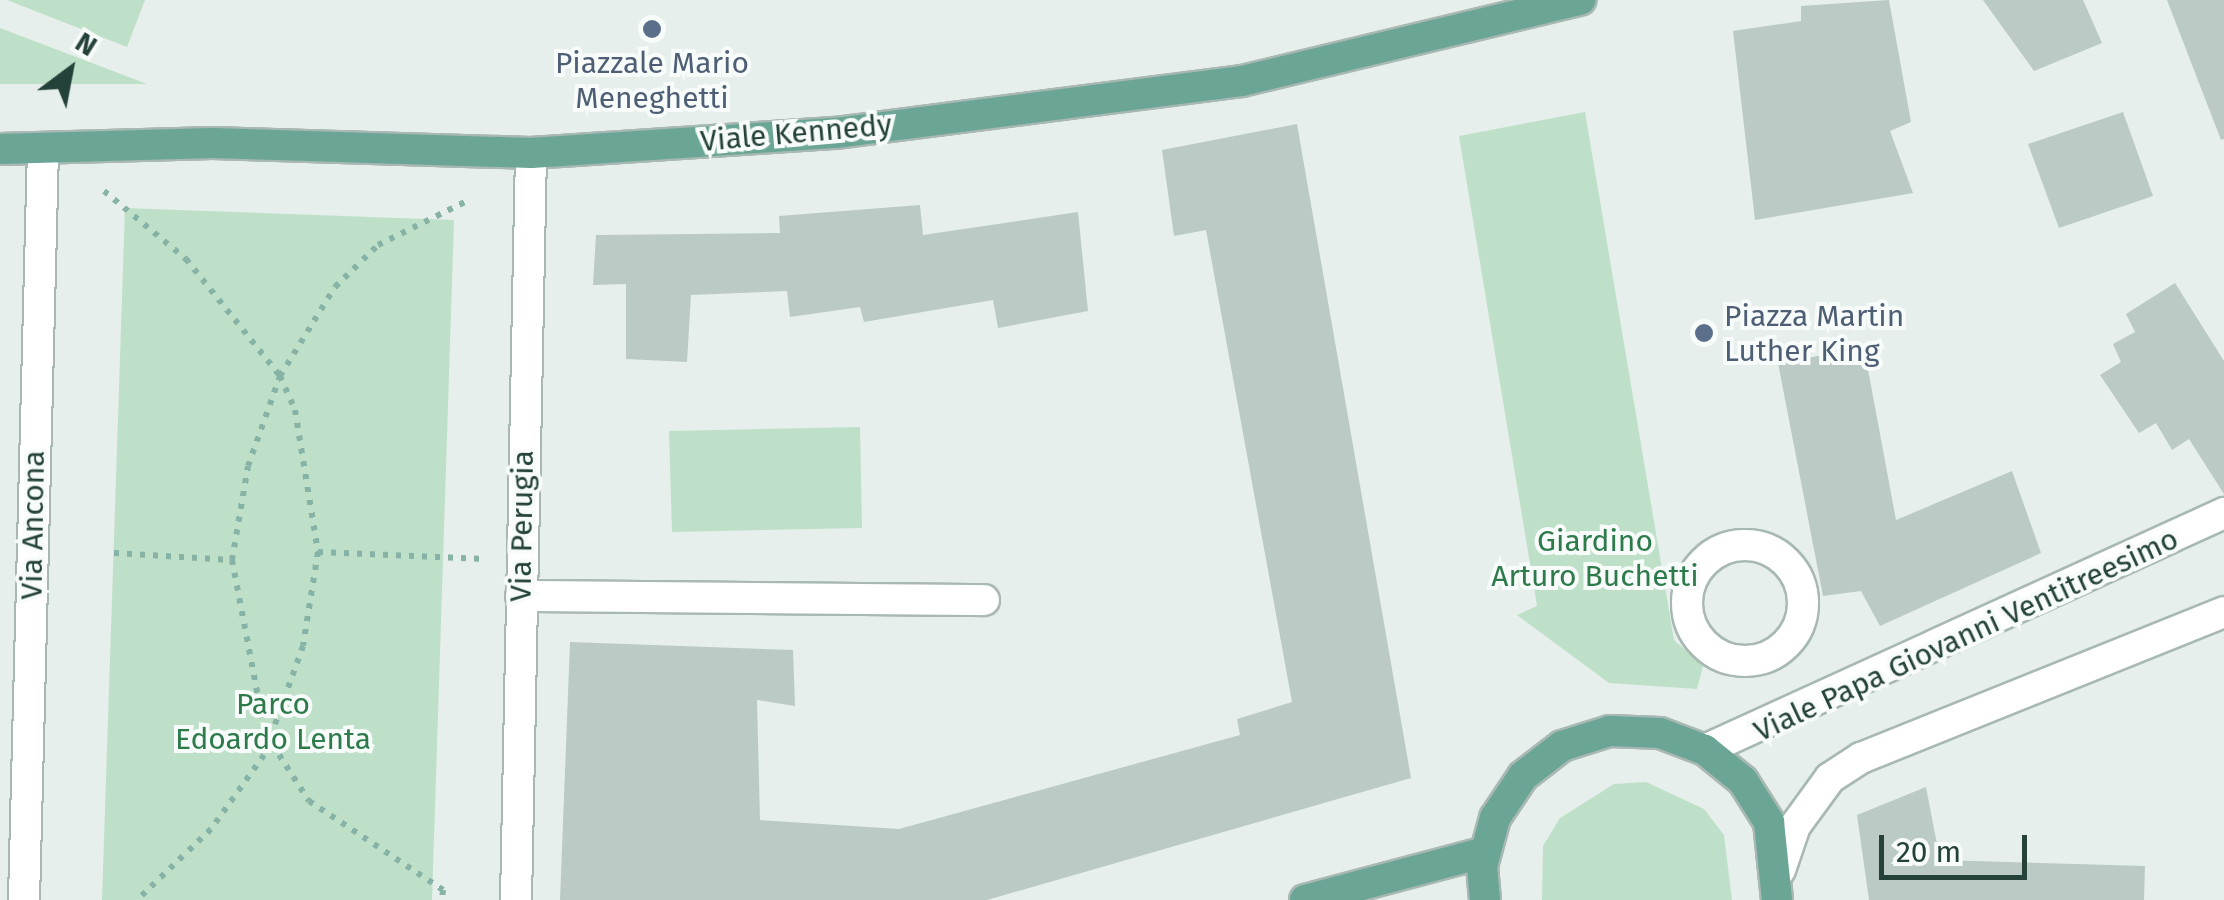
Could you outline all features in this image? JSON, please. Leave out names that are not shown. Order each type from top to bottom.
[{"type":"main road","name":"Viale Kennedy","points":[[0,149],[213,143],[531,153],[836,133],[1242,81],[1580,0]]},
{"type":"main road","points":[[1484,900],[1485,852],[1522,776],[1562,746],[1610,731],[1660,733],[1705,750],[1743,781],[1769,822],[1779,885]]},
{"type":"main road","points":[[1306,900],[1485,852]]},
{"type":"street","name":"Via Ancona","points":[[24,900],[43,149]]},
{"type":"street","name":"Via Perugia","points":[[516,900],[531,153]]},
{"type":"street","name":"Viale Papa Giovanni Ventitreesimo","points":[[1705,750],[2224,514]]},
{"type":"street","points":[[520,596],[984,600]]},
{"type":"street","points":[[1779,885],[1807,810],[1830,778],[1862,758],[2224,612]]},
{"type":"path","points":[[104,191],[186,259],[280,376],[298,426],[318,552],[303,646],[271,740],[212,829],[137,900]]},
{"type":"path","points":[[442,900],[443,890],[309,801],[271,740],[240,636],[232,560],[248,466],[280,376],[335,287],[378,245],[469,200]]},
{"type":"path","points":[[318,552],[521,560]]},
{"type":"path","points":[[114,553],[232,560]]},
{"type":"green space","points":[[7,0],[145,0],[127,47]]},
{"type":"green space","points":[[0,28],[147,84],[0,84]]},
{"type":"green space","name":"Giardino Arturo Buchetti","points":[[1585,112],[1674,640],[1703,666],[1697,689],[1609,683],[1517,615],[1537,606],[1459,136]]},
{"type":"green space","name":"Parco Edoardo Lenta","points":[[125,208],[454,220],[432,900],[102,900]]},
{"type":"green space","points":[[860,427],[862,528],[672,532],[669,431]]},
{"type":"green space","points":[[1646,782],[1704,809],[1724,835],[1732,900],[1542,900],[1543,846],[1560,818],[1614,784]]},
{"type":"building","points":[[1889,0],[1911,122],[1890,131],[1913,193],[1755,220],[1733,31],[1801,21],[1801,6]]},
{"type":"building","points":[[1983,0],[2083,0],[2102,43],[2034,71]]},
{"type":"building","points":[[2167,0],[2224,0],[2224,139],[2221,140]]},
{"type":"building","points":[[2123,112],[2153,196],[2059,228],[2028,144]]},
{"type":"building","points":[[1297,124],[1411,778],[987,900],[560,900],[570,642],[793,650],[795,706],[757,700],[760,820],[899,829],[1240,735],[1237,719],[1292,702],[1206,230],[1174,236],[1162,150]]},
{"type":"building","points":[[920,205],[923,235],[1078,212],[1088,311],[998,328],[993,300],[864,322],[860,307],[790,317],[787,291],[691,295],[687,362],[626,359],[626,284],[593,285],[596,235],[780,233],[779,216]]},
{"type":"building","points":[[2175,283],[2224,361],[2224,494],[2189,439],[2172,450],[2156,423],[2139,433],[2100,375],[2121,362],[2113,344],[2135,332],[2126,314]]},
{"type":"building","points":[[1864,348],[1896,520],[2012,471],[2041,553],[1880,626],[1861,591],[1823,596],[1778,363]]},
{"type":"building","points":[[1926,787],[1940,860],[2145,866],[2144,900],[1869,900],[1857,815]]},
{"type":"place","name":"Piazzale Mario Meneghetti","points":[[652,29]]},
{"type":"place","name":"Piazza Martin Luther King","points":[[1704,333]]}]
